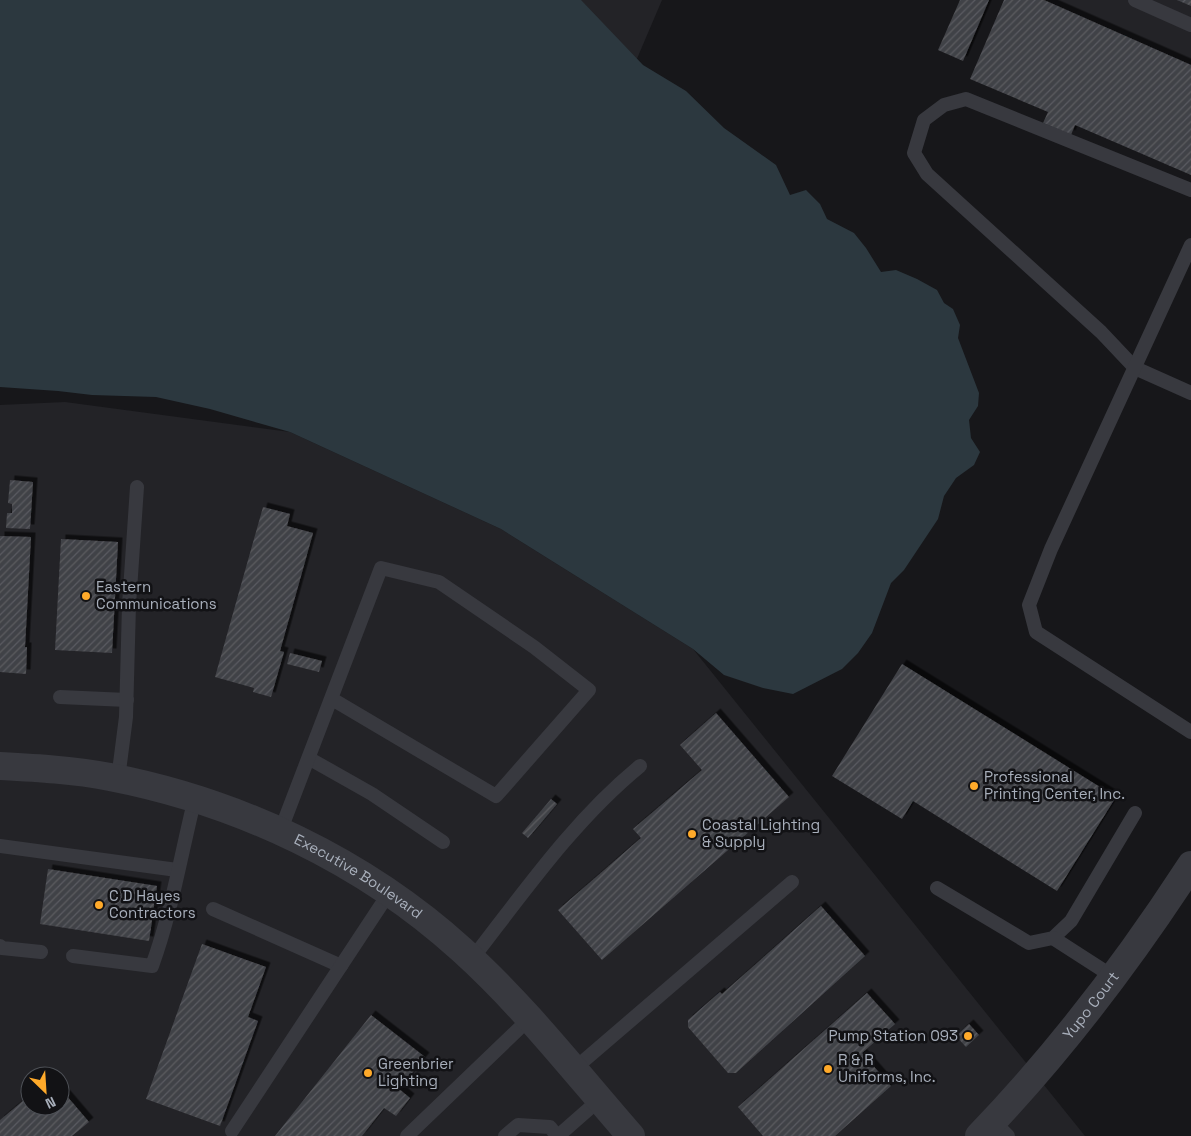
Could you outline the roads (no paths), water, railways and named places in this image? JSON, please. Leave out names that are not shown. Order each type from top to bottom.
[{"type":"street","name":"Executive Boulevard","points":[[0,766],[52,769],[118,779],[195,798],[317,848],[389,893],[426,919],[472,959],[528,1019],[631,1136]]},
{"type":"street","name":"Yupo Court","points":[[994,1131],[1167,902],[1191,865]]},
{"type":"lane","points":[[1135,0],[1191,25]]},
{"type":"lane","points":[[1191,190],[966,99],[944,105],[924,120],[914,153],[927,174],[1101,332],[1136,368],[1191,393]]},
{"type":"lane","points":[[1191,245],[1051,549],[1029,605],[1036,632],[1191,732]]},
{"type":"lane","points":[[118,779],[127,700],[129,605],[137,486]]},
{"type":"lane","points":[[280,832],[310,759],[332,699],[381,568],[439,582],[534,647],[589,690],[496,796],[332,699]]},
{"type":"lane","points":[[60,697],[127,700]]},
{"type":"lane","points":[[310,759],[372,794],[443,842]]},
{"type":"lane","points":[[472,959],[569,835],[619,783],[640,766]]},
{"type":"lane","points":[[72,956],[152,966],[165,930],[177,870],[195,798]]},
{"type":"lane","points":[[937,888],[1029,943],[1053,938],[1071,921],[1135,813]]},
{"type":"lane","points":[[0,846],[177,870]]},
{"type":"lane","points":[[573,1070],[792,882]]},
{"type":"lane","points":[[232,1130],[389,893]]},
{"type":"lane","points":[[213,909],[341,966]]},
{"type":"lane","points":[[1053,938],[1112,976]]},
{"type":"lane","points":[[0,946],[2,948],[41,952]]},
{"type":"lane","points":[[406,1136],[528,1019]]},
{"type":"lane","points":[[505,1136],[518,1125],[550,1127],[558,1136],[599,1100]]},
{"type":"place","name":"Eastern Communications","points":[[86,596]]},
{"type":"place","name":"Professional Printing Center, Inc.","points":[[974,786]]},
{"type":"place","name":"Coastal Lighting & Supply","points":[[692,834]]},
{"type":"place","name":"C D Hayes Contractors","points":[[99,905]]},
{"type":"place","name":"Pump Station 093","points":[[968,1036]]},
{"type":"place","name":"R & R Uniforms, Inc.","points":[[828,1069]]},
{"type":"place","name":"Greenbrier Lighting","points":[[368,1073]]}]
